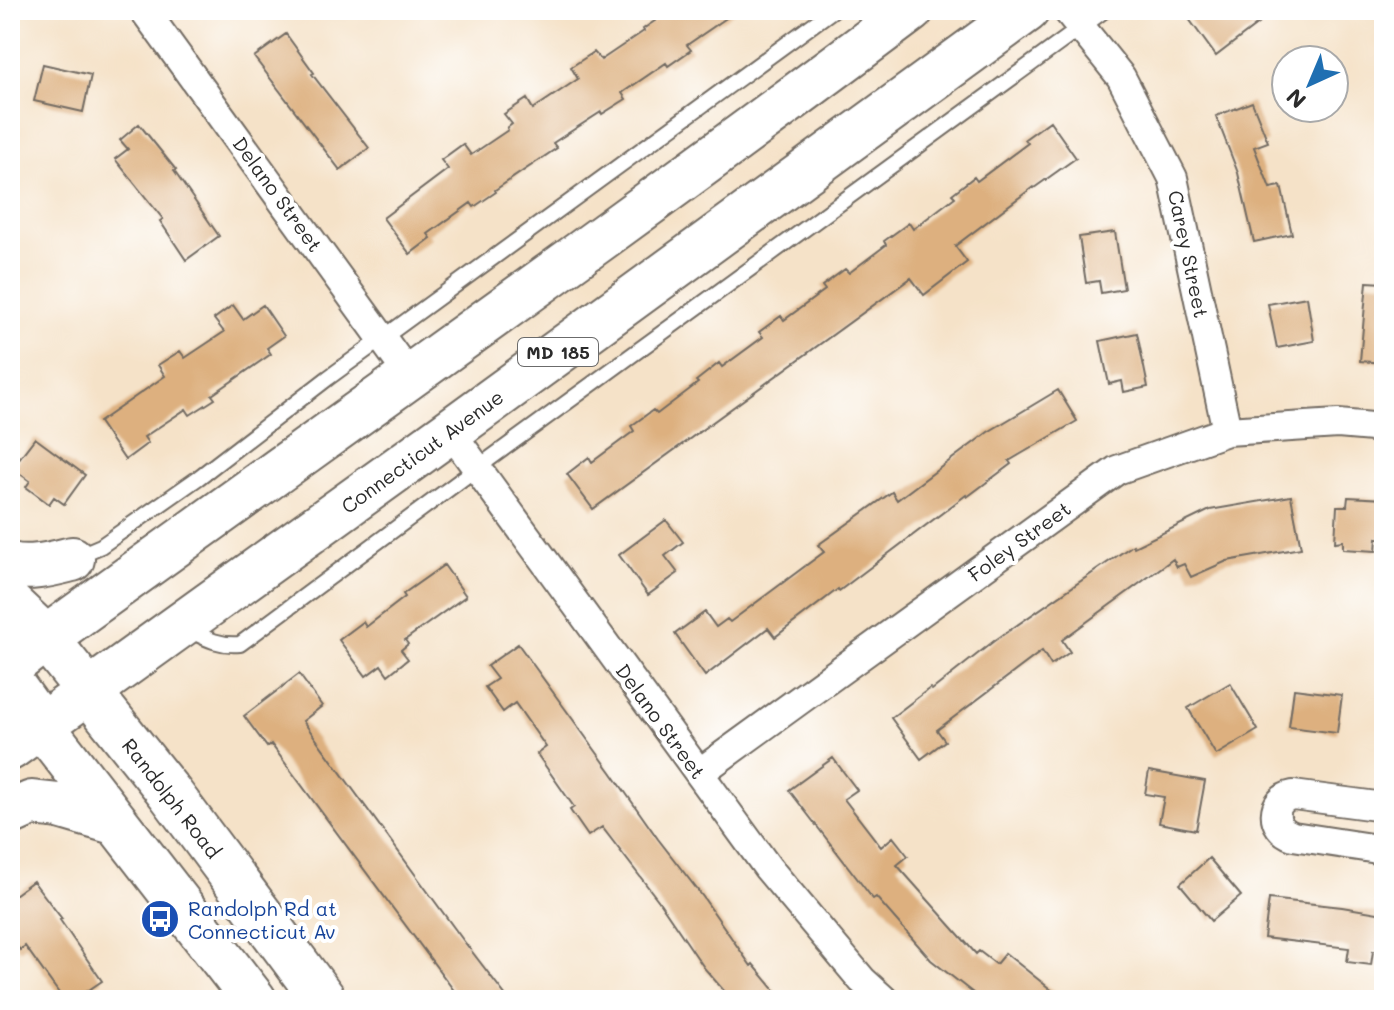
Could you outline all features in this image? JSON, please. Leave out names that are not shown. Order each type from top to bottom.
[{"type":"main road","points":[[10,666],[411,378],[911,10]]},
{"type":"main road","name":"Connecticut Avenue","points":[[25,736],[1027,10]]},
{"type":"main road","points":[[10,565],[32,567],[72,559]]},
{"type":"main road","name":"Randolph Road","points":[[10,604],[46,638],[179,805],[324,1000]]},
{"type":"main road","points":[[10,682],[25,736],[117,823],[254,1000]]},
{"type":"main road","points":[[11,812],[32,803],[59,806],[117,823]]},
{"type":"street","name":"Delano Street","points":[[144,10],[411,378]]},
{"type":"street","name":"Carey Street","points":[[1074,19],[1121,77],[1173,178],[1227,431]]},
{"type":"street","name":"Foley Street","points":[[699,773],[1117,470],[1227,431],[1338,424],[1384,428]]},
{"type":"street","name":"Delano Street","points":[[450,431],[768,868],[862,980],[884,1000]]},
{"type":"street","points":[[1384,807],[1293,795],[1281,800],[1276,817],[1278,827],[1293,836],[1384,850]]},
{"type":"lane","points":[[72,559],[101,546],[198,478],[316,387],[833,10]]},
{"type":"lane","points":[[179,626],[216,643],[240,644],[1074,19],[1105,10]]},
{"type":"building","points":[[671,10],[738,10],[687,45],[691,50],[622,93],[626,99],[553,143],[557,148],[474,207],[471,203],[428,234],[431,238],[410,254],[383,218],[448,169],[441,160],[463,144],[471,155],[508,130],[512,124],[504,114],[527,99],[533,109],[578,79],[571,67],[594,52],[601,60]]},
{"type":"building","points":[[1202,10],[1276,10],[1216,56],[1189,19]]},
{"type":"building","points":[[286,34],[312,74],[369,148],[340,170],[254,57]]},
{"type":"building","points":[[43,64],[91,75],[83,112],[34,101]]},
{"type":"building","points":[[1252,102],[1268,142],[1254,147],[1270,188],[1281,186],[1292,234],[1254,242],[1238,173],[1216,116]]},
{"type":"building","points":[[1050,121],[1076,158],[955,246],[967,262],[924,295],[911,278],[593,509],[567,474],[589,457],[592,462],[634,431],[631,426],[653,410],[657,414],[719,363],[722,367],[763,337],[759,332],[781,316],[784,320],[825,290],[822,286],[845,269],[849,273],[909,223],[913,229],[955,197],[952,194],[974,177],[977,181],[1028,143],[1025,139]]},
{"type":"building","points":[[139,124],[176,170],[219,236],[186,260],[160,221],[163,219],[115,159],[128,149],[120,140]]},
{"type":"building","points":[[1115,232],[1124,289],[1101,293],[1099,281],[1086,283],[1079,237]]},
{"type":"building","points":[[1367,282],[1384,283],[1384,363],[1360,361]]},
{"type":"building","points":[[1307,297],[1314,341],[1277,348],[1268,304]]},
{"type":"building","points":[[233,305],[243,319],[263,305],[284,336],[267,348],[271,354],[212,395],[215,399],[190,415],[186,409],[144,437],[148,443],[125,460],[99,422],[165,376],[158,365],[180,351],[185,358],[224,332],[214,319]]},
{"type":"building","points":[[1137,333],[1148,387],[1124,392],[1122,381],[1109,384],[1100,341]]},
{"type":"building","points":[[1058,390],[1077,421],[1009,461],[1011,464],[775,637],[768,628],[705,676],[675,634],[705,612],[716,627],[727,619],[730,622],[824,552],[818,545],[892,492],[897,500],[988,432]]},
{"type":"building","points":[[35,438],[85,475],[64,504],[54,497],[49,504],[26,487],[30,481],[12,468]]},
{"type":"building","points":[[1291,496],[1301,548],[1227,561],[1191,577],[1184,564],[1177,567],[1173,559],[1062,640],[1070,652],[1051,665],[1042,651],[937,730],[945,741],[921,759],[891,718],[994,641],[1133,545],[1210,510]]},
{"type":"building","points":[[1348,497],[1384,499],[1384,539],[1377,538],[1376,551],[1343,549],[1343,541],[1335,542],[1337,506],[1347,506]]},
{"type":"building","points":[[666,520],[683,542],[665,556],[678,573],[648,595],[619,555]]},
{"type":"building","points":[[444,565],[466,596],[405,640],[408,644],[401,650],[408,659],[388,675],[381,665],[366,676],[339,640],[363,622],[366,627],[405,597],[403,594]]},
{"type":"building","points":[[518,644],[751,966],[753,964],[783,1000],[732,1000],[705,969],[658,900],[602,827],[588,836],[570,810],[574,807],[537,754],[546,747],[515,703],[503,712],[485,687],[497,679],[487,666]]},
{"type":"building","points":[[299,674],[322,706],[303,721],[509,1000],[461,1000],[271,744],[267,747],[244,716]]},
{"type":"building","points":[[1230,683],[1258,730],[1216,755],[1188,708]]},
{"type":"building","points":[[1294,689],[1342,695],[1337,733],[1289,727]]},
{"type":"building","points":[[833,758],[857,790],[844,799],[881,847],[893,837],[908,856],[897,865],[976,954],[979,951],[996,964],[1005,953],[1064,1000],[982,1000],[931,960],[876,897],[873,899],[789,790]]},
{"type":"building","points":[[1149,771],[1205,781],[1196,830],[1159,823],[1164,797],[1145,794]]},
{"type":"building","points":[[1209,858],[1241,896],[1211,921],[1180,884]]},
{"type":"building","points":[[33,881],[102,981],[74,1000],[64,1000],[25,946],[20,950],[10,937],[10,898]]},
{"type":"building","points":[[1269,899],[1384,914],[1384,953],[1373,951],[1371,965],[1347,962],[1349,948],[1264,938]]},
{"type":"place","name":"Randolph Rd at Connecticut Av","points":[[160,919]]}]
